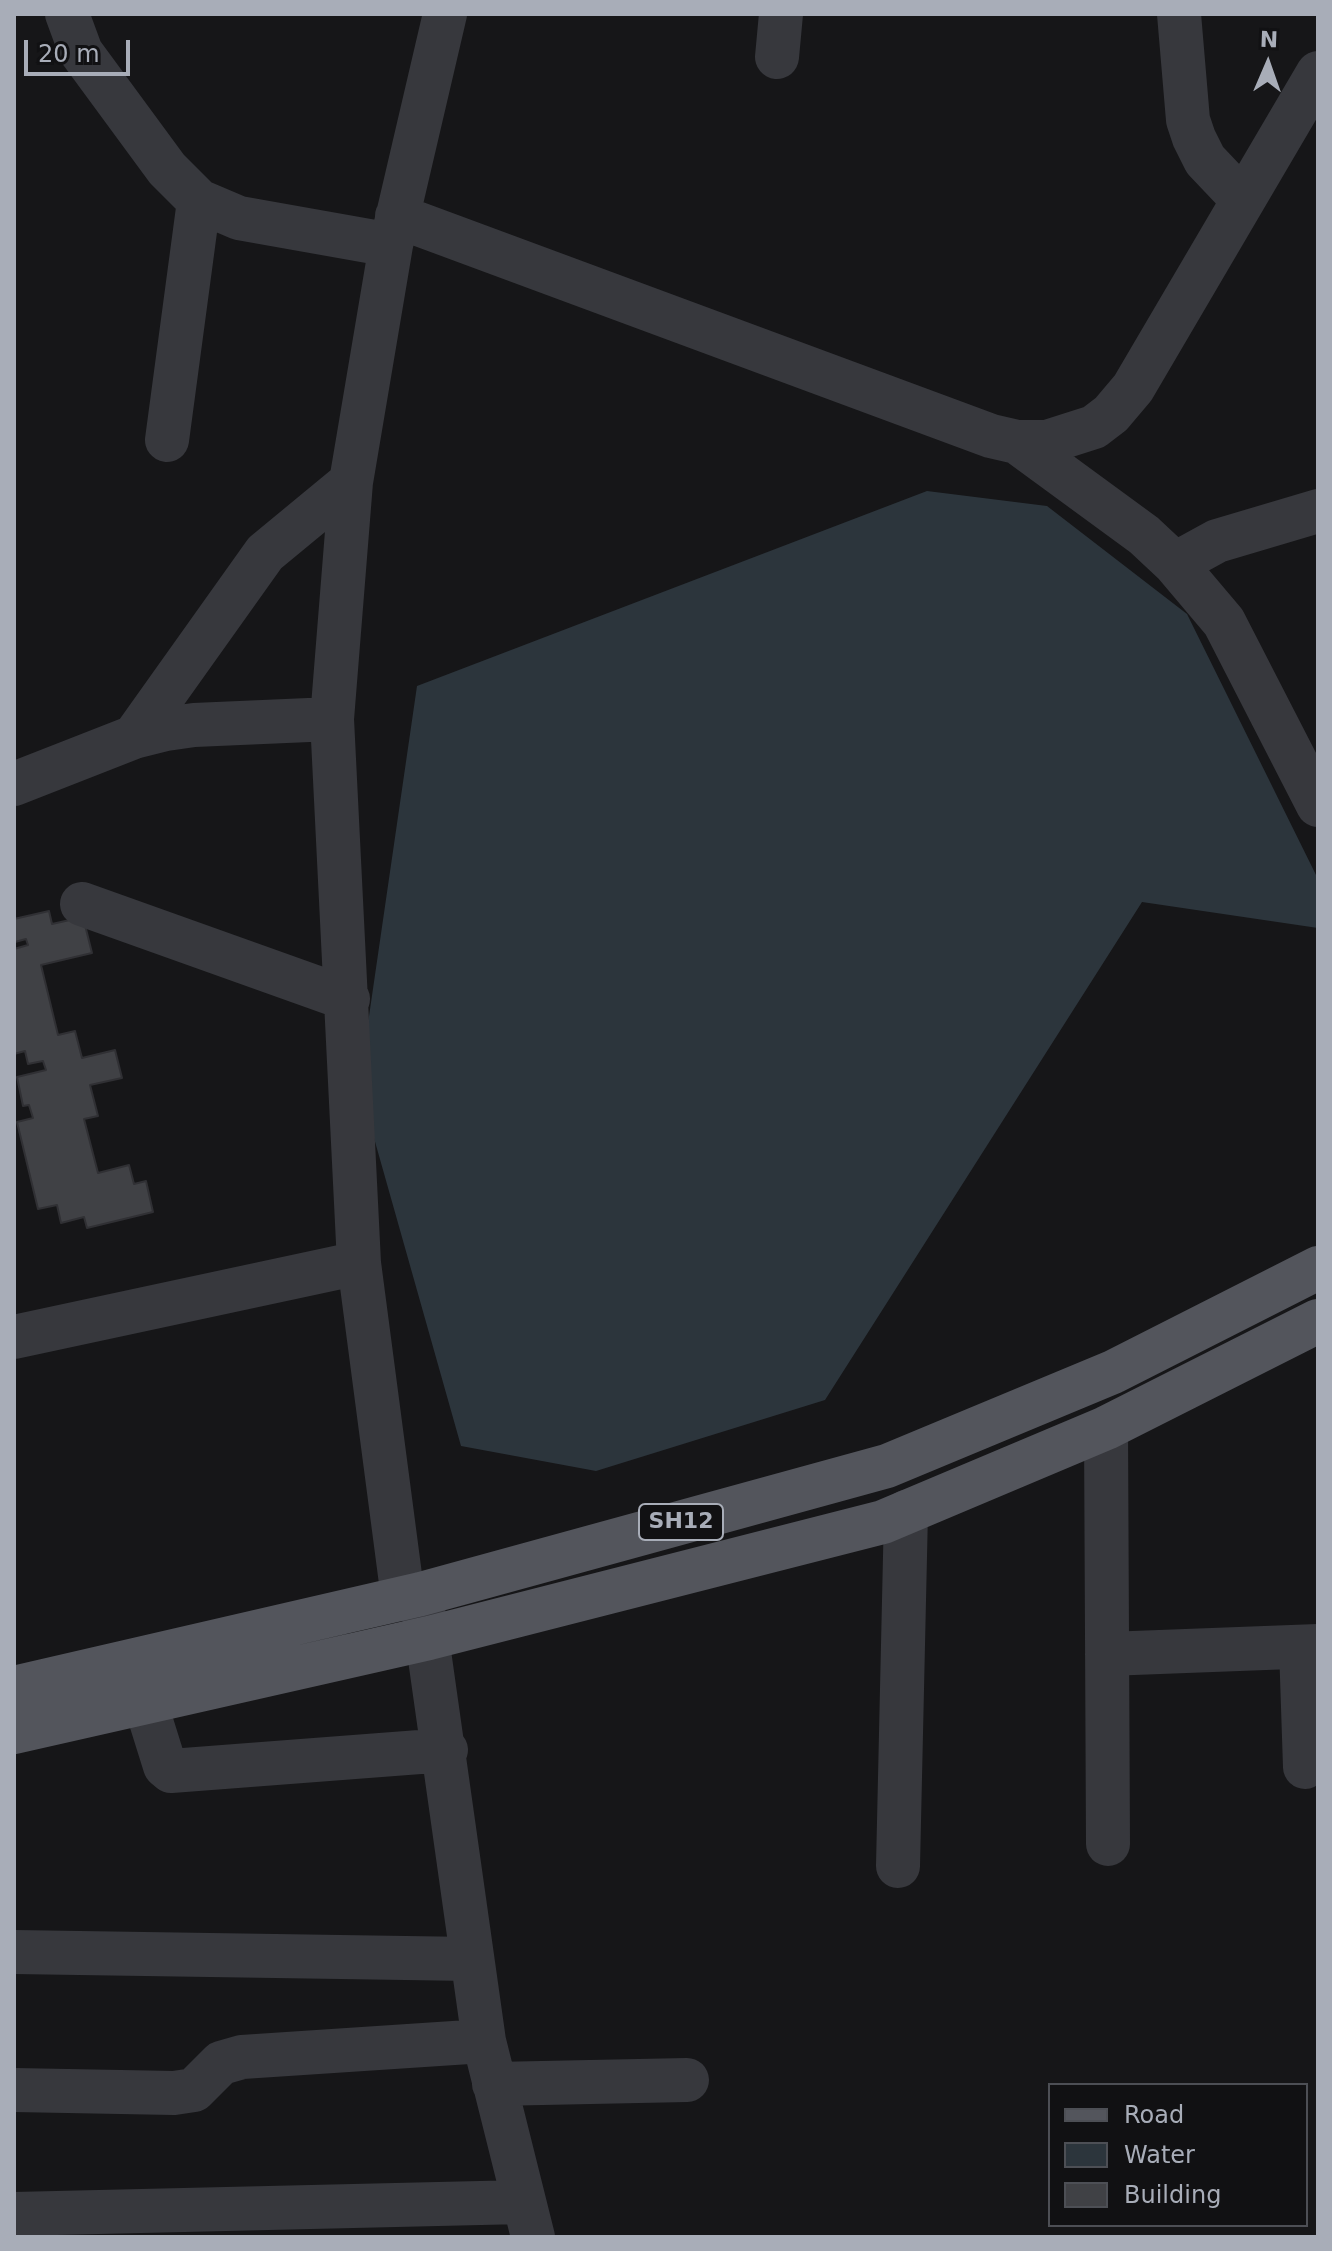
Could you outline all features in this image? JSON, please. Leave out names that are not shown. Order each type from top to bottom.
[{"type":"main road","name":"SH12","points":[[14,1688],[412,1596],[887,1466],[1113,1372],[1318,1268]]},
{"type":"main road","name":"SH12","points":[[14,1732],[429,1638],[883,1522],[1106,1428],[1318,1321]]},
{"type":"street","points":[[67,14],[81,52],[167,169],[199,201],[239,218],[394,231],[991,436],[1017,442],[1072,436],[1111,414],[1133,388],[1318,73]]},
{"type":"street","points":[[14,2214],[528,2220],[484,2041],[429,1638],[412,1596],[359,1263],[332,719],[351,482],[394,231],[445,14]]},
{"type":"street","points":[[777,57],[781,14]]},
{"type":"street","points":[[1179,14],[1188,120],[1194,138],[1205,160],[1242,199]]},
{"type":"street","points":[[167,440],[199,201]]},
{"type":"street","points":[[1017,442],[1117,513],[1175,564],[1224,622],[1318,805]]},
{"type":"street","points":[[134,737],[265,553],[351,482]]},
{"type":"street","points":[[1175,564],[1217,541],[1318,511]]},
{"type":"street","points":[[14,784],[134,737],[194,725],[332,719]]},
{"type":"street","points":[[82,904],[348,999]]},
{"type":"street","points":[[14,1337],[359,1263]]},
{"type":"street","points":[[1106,1428],[1108,1844]]},
{"type":"street","points":[[898,1866],[906,1512]]},
{"type":"street","points":[[1107,1654],[1310,1647],[1305,1767]]},
{"type":"street","points":[[145,1702],[165,1766],[171,1771],[446,1750]]},
{"type":"street","points":[[14,1952],[471,1959]]},
{"type":"street","points":[[14,2090],[174,2093],[194,2090],[221,2063],[242,2057],[484,2041]]},
{"type":"street","points":[[494,2084],[687,2080]]},
{"type":"water","points":[[927,491],[1047,506],[1187,614],[1318,879],[1318,928],[1142,902],[825,1400],[596,1471],[461,1446],[359,1085],[417,686]]},
{"type":"building","points":[[49,911],[52,924],[83,917],[92,953],[41,965],[58,1035],[75,1031],[82,1058],[115,1050],[122,1078],[90,1085],[98,1116],[84,1119],[98,1173],[129,1165],[134,1184],[146,1181],[153,1212],[87,1228],[84,1217],[61,1223],[57,1205],[38,1209],[17,1122],[33,1118],[29,1105],[23,1106],[17,1077],[46,1070],[43,1061],[28,1064],[25,1051],[14,1054],[14,949],[28,945],[26,939],[15,942],[14,919]]}]
